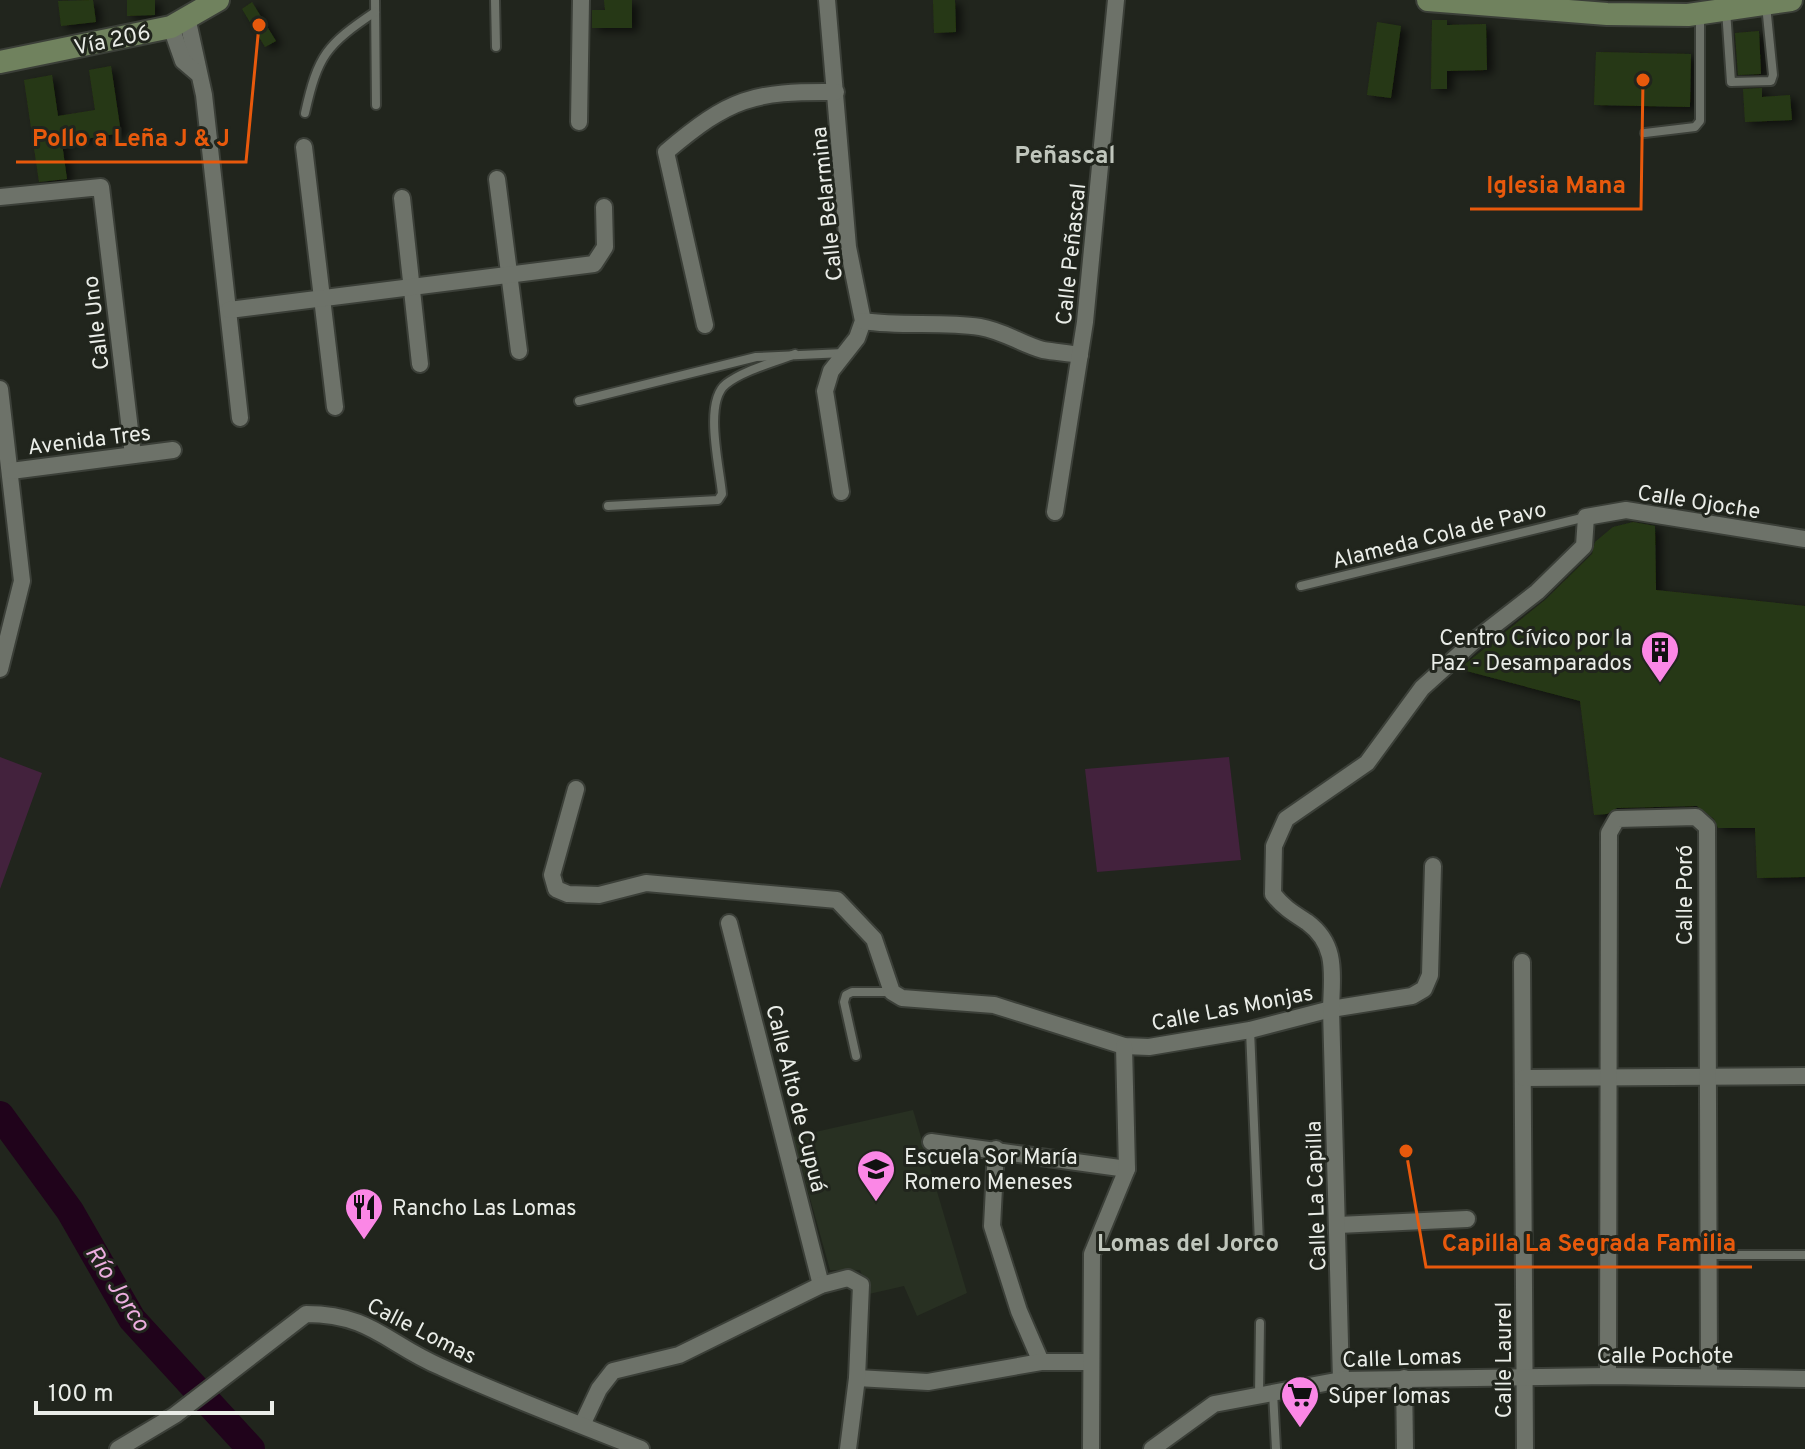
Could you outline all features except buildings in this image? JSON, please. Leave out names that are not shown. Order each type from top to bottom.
[{"type":"main road","name":"Vía 206","points":[[0,62],[179,22],[218,0]]},
{"type":"main road","points":[[1428,0],[1693,10],[1726,10],[1777,2]]},
{"type":"street","points":[[579,122],[581,0]]},
{"type":"street","name":"Calle Belarmina","points":[[827,0],[848,247],[863,321]]},
{"type":"street","name":"Calle Peñascal","points":[[1055,512],[1080,355],[1113,58],[1116,0]]},
{"type":"street","points":[[179,22],[183,61],[197,73],[204,95],[240,418]]},
{"type":"street","points":[[705,325],[666,152],[710,115],[743,100],[789,91],[836,92]]},
{"type":"street","points":[[304,147],[335,407]]},
{"type":"street","points":[[497,179],[519,351]]},
{"type":"street","name":"Calle Uno","points":[[0,197],[101,187],[133,455]]},
{"type":"street","points":[[402,198],[420,364]]},
{"type":"street","points":[[229,310],[320,301],[594,264],[605,247],[604,207]]},
{"type":"street","points":[[841,492],[825,391],[831,371],[857,338],[863,321],[896,326],[944,323],[982,327],[1014,336],[1041,349],[1080,355]]},
{"type":"street","points":[[0,389],[22,581],[0,669]]},
{"type":"street","name":"Avenida Tres","points":[[11,471],[173,450]]},
{"type":"street","name":"Calle Ojoche","points":[[1586,517],[1626,510],[1805,539]]},
{"type":"street","name":"Calle La Capilla","points":[[1341,1380],[1331,1009],[1333,958],[1323,935],[1284,908],[1273,894],[1278,833],[1286,819],[1367,763],[1422,688],[1474,641],[1537,592],[1584,546],[1586,517]]},
{"type":"street","points":[[576,789],[552,875],[556,889],[568,894],[599,895],[646,883],[837,900],[874,939],[892,992]]},
{"type":"street","name":"Calle Poró","points":[[1607,1077],[1609,833],[1617,819],[1696,817],[1707,827],[1706,1077]]},
{"type":"street","name":"Calle Las Monjas","points":[[892,992],[902,998],[994,1005],[1124,1046],[1149,1047],[1250,1030],[1331,1009],[1412,996],[1424,989],[1430,975],[1433,866]]},
{"type":"street","name":"Calle Alto de Cupuá","points":[[729,923],[821,1285]]},
{"type":"street","name":"Calle Laurel","points":[[1522,962],[1525,1449]]},
{"type":"street","points":[[1091,1449],[1092,1254],[1127,1169],[1124,1046]]},
{"type":"street","points":[[1524,1078],[1805,1076]]},
{"type":"street","points":[[1607,1077],[1608,1376]]},
{"type":"street","points":[[1706,1077],[1709,1377]]},
{"type":"street","points":[[931,1142],[1127,1169]]},
{"type":"street","points":[[996,1149],[992,1226],[1019,1311],[1041,1362]]},
{"type":"street","points":[[1338,1225],[1467,1219]]},
{"type":"street","points":[[582,1425],[599,1389],[613,1371],[679,1355],[821,1285],[848,1278],[861,1285],[857,1378],[848,1449]]},
{"type":"street","name":"Calle Lomas","points":[[118,1449],[175,1415],[306,1314],[339,1315],[374,1327],[437,1366],[641,1449]]},
{"type":"street","points":[[857,1378],[928,1382],[1041,1362],[1090,1362]]},
{"type":"street","name":"Calle Pochote","points":[[1526,1376],[1805,1379]]},
{"type":"street","name":"Calle Lomas","points":[[1152,1449],[1214,1404],[1266,1393],[1341,1380],[1526,1376]]},
{"type":"street","points":[[1404,1378],[1405,1449]]},
{"type":"lane","points":[[375,0],[376,105]]},
{"type":"lane","points":[[495,0],[496,47]]},
{"type":"lane","points":[[1726,10],[1731,82],[1771,81],[1777,2]]},
{"type":"lane","points":[[1645,133],[1695,127],[1700,121],[1693,10]]},
{"type":"lane","points":[[305,113],[316,65],[341,35],[375,12]]},
{"type":"lane","points":[[579,401],[756,357],[844,353]]},
{"type":"lane","points":[[608,506],[718,500],[722,494],[713,417],[715,399],[726,384],[795,354]]},
{"type":"lane","name":"Alameda Cola de Pavo","points":[[1301,586],[1586,517]]},
{"type":"lane","points":[[856,1056],[844,1002],[846,995],[852,992],[892,992]]},
{"type":"lane","points":[[1250,1030],[1259,1243]]},
{"type":"lane","points":[[1707,1255],[1805,1255]]},
{"type":"lane","points":[[1260,1323],[1266,1393],[1276,1449]]},
{"type":"shaded area","points":[[0,757],[42,773],[0,889]]},
{"type":"shaded area","points":[[1229,757],[1241,860],[1097,872],[1085,769]]},
{"type":"shaded area","name":"Escuela Sor María Romero Meneses","points":[[913,1110],[967,1293],[917,1316],[904,1286],[869,1294],[860,1270],[830,1270],[793,1137]]},
{"type":"waterway","name":"Río Jorco","points":[[0,1115],[70,1211],[132,1319],[251,1449]]},
{"type":"place","name":"Pollo a Leña J & J","points":[[259,25]]},
{"type":"place","name":"Iglesia Mana","points":[[1643,80]]},
{"type":"place","name":"Centro Cívico por la Paz - Desamparados","points":[[1660,684]]},
{"type":"place","name":"Capilla La Segrada Familia","points":[[1406,1151]]},
{"type":"place","name":"Escuela Sor María Romero Meneses","points":[[876,1203]]},
{"type":"place","name":"Rancho Las Lomas","points":[[364,1241]]},
{"type":"place","name":"Súper lomas","points":[[1300,1429]]},
{"type":"district","name":"Peñascal","points":[[1065,155]]},
{"type":"district","name":"Lomas del Jorco","points":[[1188,1243]]}]
